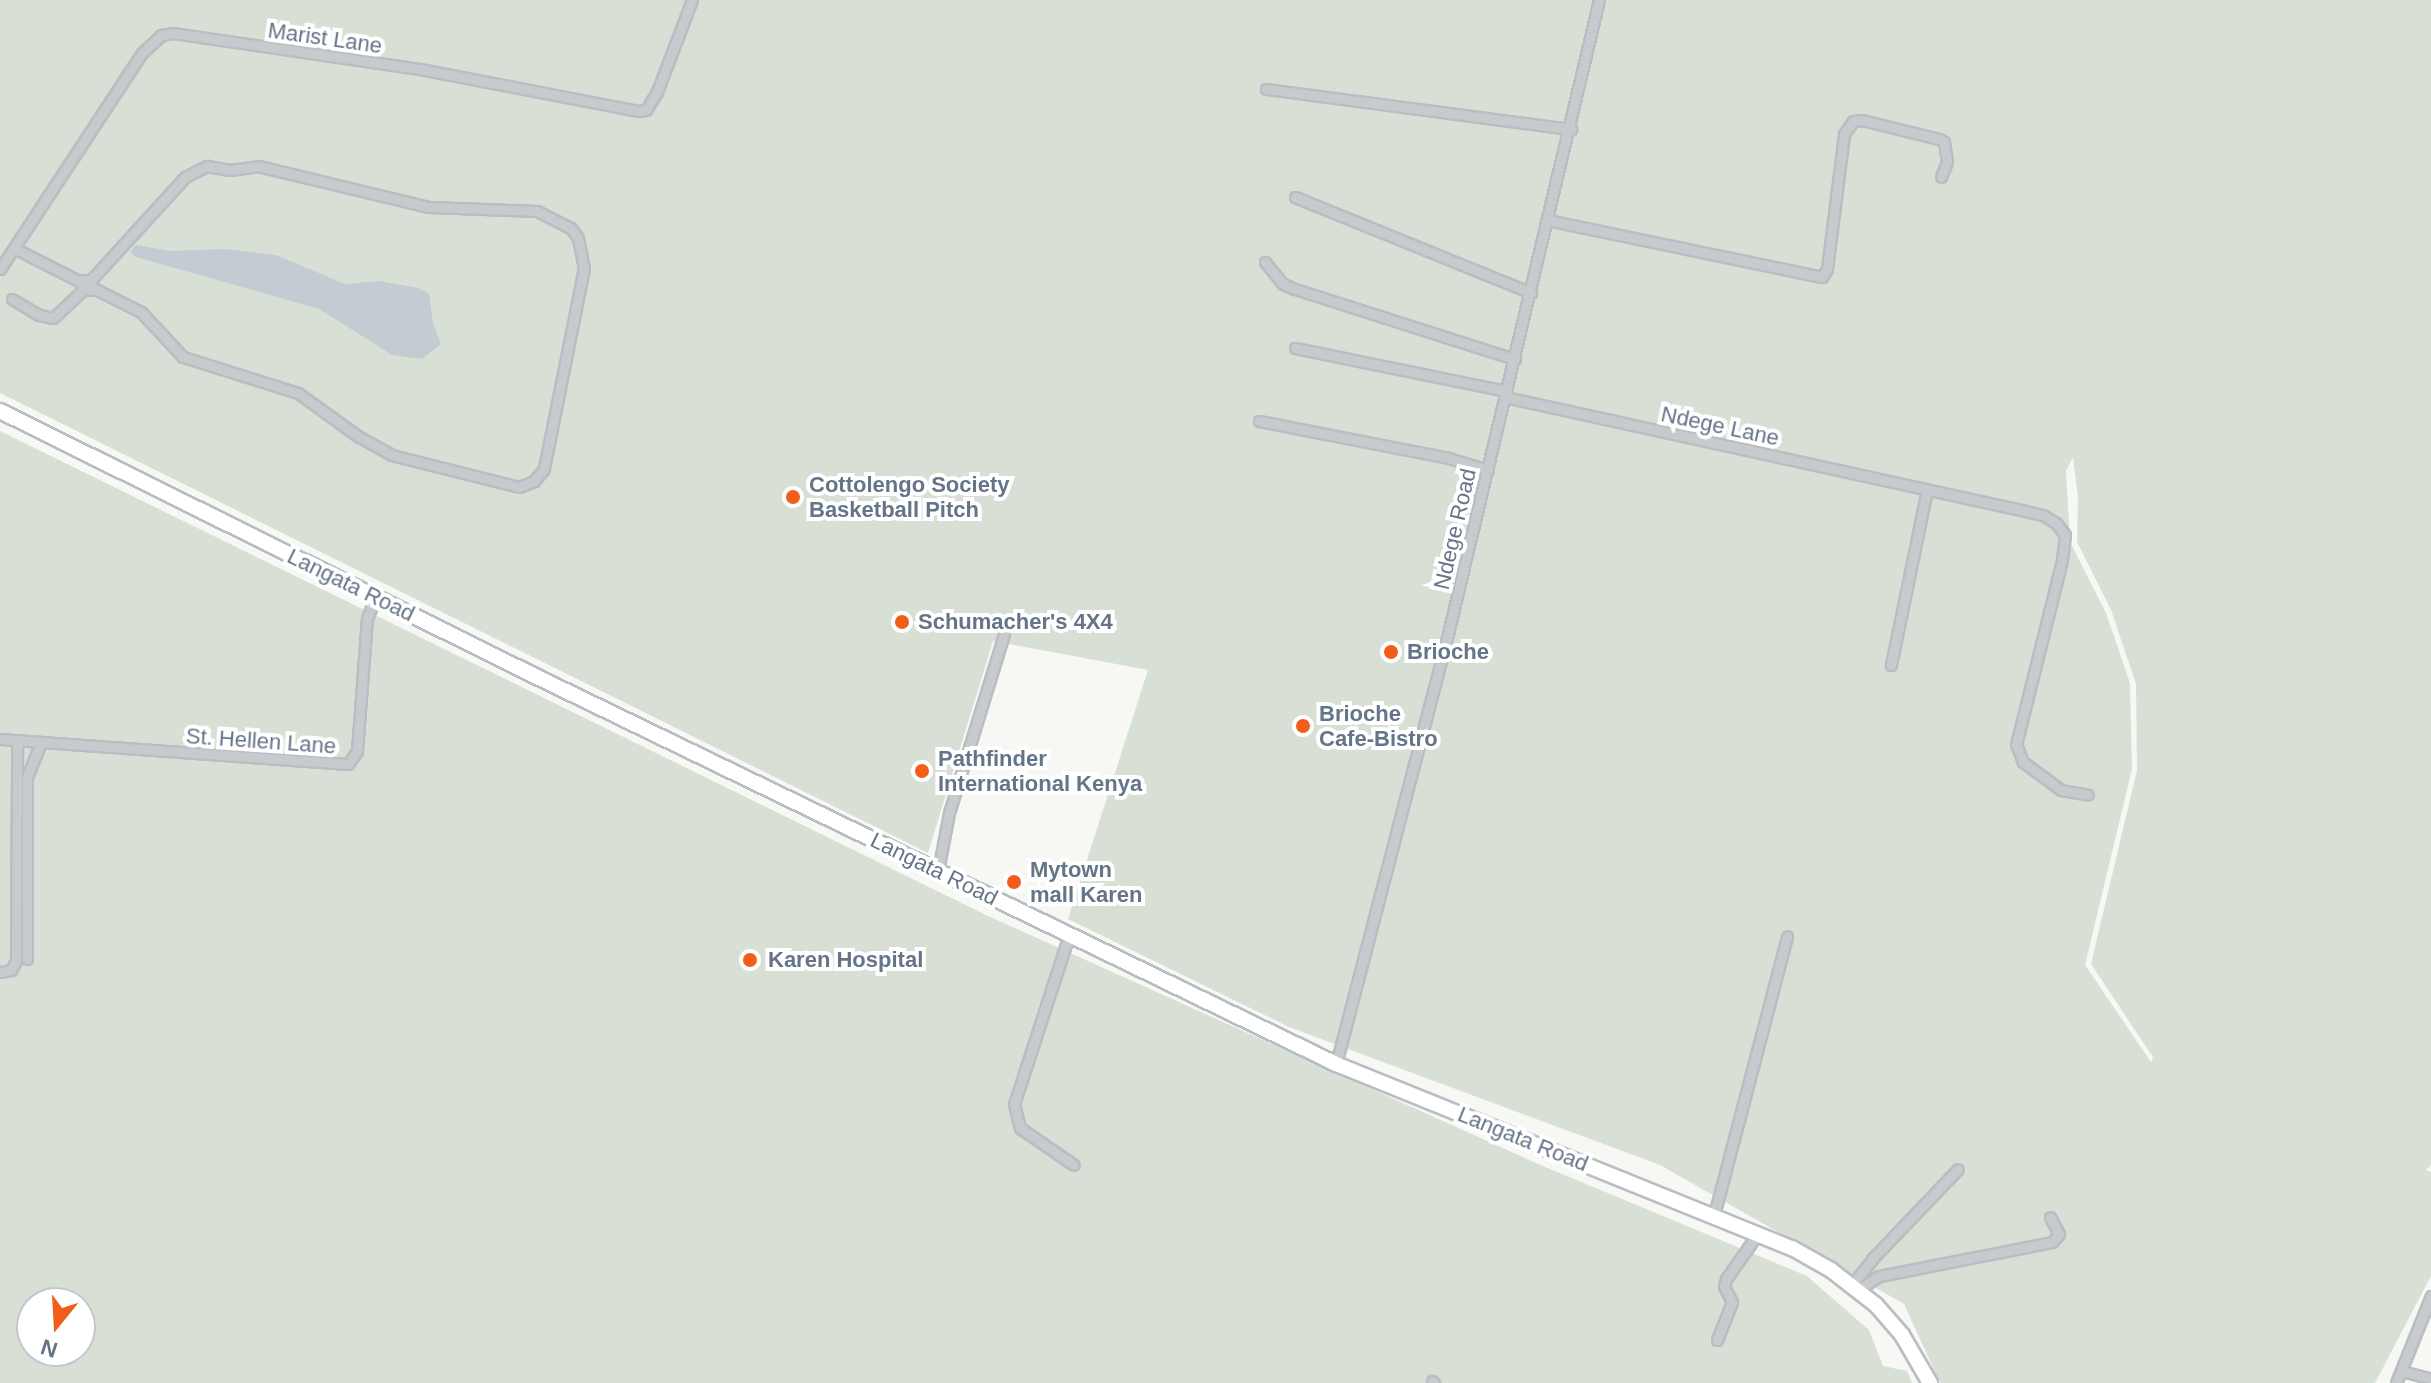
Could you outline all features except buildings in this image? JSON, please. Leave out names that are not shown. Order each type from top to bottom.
[{"type":"main road","name":"Langata Road","points":[[0,411],[1336,1064],[1759,1232],[1855,1287],[1891,1321],[1930,1383]]},
{"type":"street","points":[[680,0],[692,2]]},
{"type":"street","name":"Ndege Road","points":[[1336,1064],[1488,470],[1599,0]]},
{"type":"street","name":"Marist Lane","points":[[0,269],[142,53],[161,35],[173,33],[420,69],[639,111],[646,110],[657,92],[692,2]]},
{"type":"street","points":[[1266,89],[1571,129]]},
{"type":"street","points":[[1547,220],[1822,277],[1827,269],[1844,134],[1853,121],[1944,142],[1947,162],[1941,177]]},
{"type":"street","points":[[12,299],[39,315],[53,318],[87,285],[185,177],[207,166],[230,170],[258,166],[429,207],[537,211],[571,228],[578,238],[584,268],[544,469],[534,481],[519,487],[392,455],[352,432],[298,393],[183,357],[141,312],[87,285],[61,273],[16,245]]},
{"type":"street","points":[[1295,197],[1531,293]]},
{"type":"street","points":[[1265,262],[1283,284],[1295,289],[1515,359]]},
{"type":"street","name":"Ndege Lane","points":[[1295,348],[2043,515],[2062,529],[2065,542],[2016,744],[2023,762],[2061,790],[2088,795]]},
{"type":"street","points":[[1259,421],[1445,457],[1488,470]]},
{"type":"street","points":[[1891,665],[1927,490]]},
{"type":"street","name":"St. Hellen Lane","points":[[0,739],[348,764],[357,751],[367,618],[376,597]]},
{"type":"street","points":[[938,871],[949,813],[1004,634]]},
{"type":"street","points":[[0,972],[11,970],[16,961],[17,740]]},
{"type":"street","points":[[27,959],[27,777],[41,742]]},
{"type":"street","points":[[1069,935],[1014,1104],[1020,1128],[1074,1165]]},
{"type":"street","points":[[1714,1215],[1787,936]]},
{"type":"street","points":[[1855,1287],[1872,1259],[1958,1169]]},
{"type":"street","points":[[1855,1287],[1879,1276],[2052,1242],[2059,1234],[2050,1217]]},
{"type":"street","points":[[1717,1340],[1732,1302],[1724,1286],[1726,1279],[1759,1232]]},
{"type":"street","points":[[2396,1383],[2431,1296]]},
{"type":"street","points":[[2402,1371],[2431,1379]]},
{"type":"shaded area","points":[[0,0],[2431,0],[2431,1165],[2426,1170],[2431,1172],[2431,1276],[2375,1383],[1940,1383],[1904,1304],[1660,1165],[1289,1027],[1068,919],[1148,670],[993,641],[928,853],[0,393]],"holes":[[[2073,457],[2078,497],[2077,542],[2111,610],[2136,684],[2137,770],[2091,964],[2153,1057],[2151,1062],[2085,965],[2132,769],[2130,683],[2106,613],[2070,542],[2066,471]]]},
{"type":"shaded area","points":[[136,245],[170,251],[225,249],[276,255],[345,284],[379,281],[419,288],[429,294],[433,323],[441,344],[422,359],[392,355],[319,309],[136,257],[130,252]]},
{"type":"shaded area","points":[[0,431],[986,915],[1538,1164],[1807,1276],[1869,1330],[1883,1366],[1907,1371],[1912,1383],[0,1383]]},
{"type":"place","name":"Cottolengo Society Basketball Pitch","points":[[793,497]]},
{"type":"place","name":"Schumacher's 4X4","points":[[902,622]]},
{"type":"place","name":"Brioche","points":[[1391,652]]},
{"type":"place","name":"Brioche Cafe-Bistro","points":[[1303,726]]},
{"type":"place","name":"Pathfinder International Kenya","points":[[922,771]]},
{"type":"place","name":"Mytown mall Karen","points":[[1014,882]]},
{"type":"place","name":"Karen Hospital","points":[[750,960]]}]
